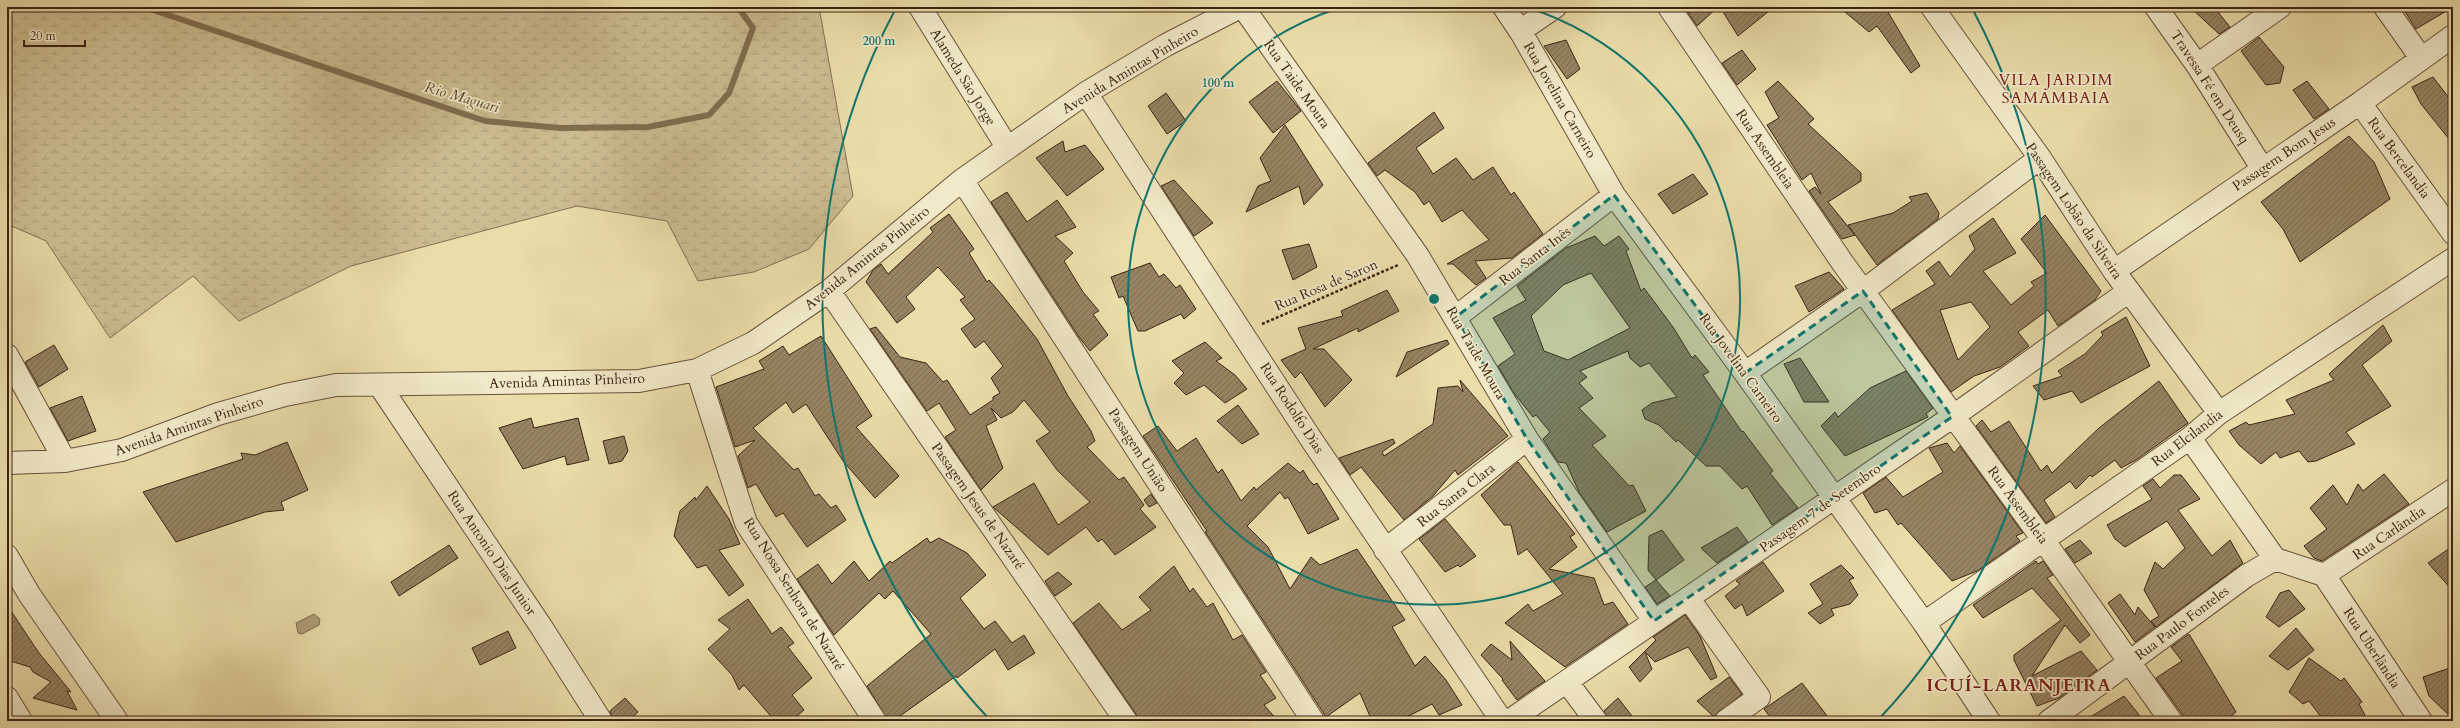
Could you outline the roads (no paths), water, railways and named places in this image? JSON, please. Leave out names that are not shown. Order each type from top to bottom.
[{"type":"street","name":"Alameda São Jorge","points":[[920,7],[1007,147]]},
{"type":"street","name":"Avenida Amintas Pinheiro","points":[[7,463],[65,461],[122,450],[218,414],[286,394],[336,385],[380,386],[639,381],[697,370],[753,343],[829,291],[962,180],[1086,93],[1166,45],[1240,7]]},
{"type":"street","name":"Rua Taide Moura","points":[[1243,7],[1418,256],[1456,317],[1527,439],[1654,621]]},
{"type":"street","name":"Rua Jovelina Carneiro","points":[[1504,7],[1520,31],[1614,195],[1745,373],[1924,623],[1989,721]]},
{"type":"street","points":[[1520,31],[1555,7]]},
{"type":"street","name":"Rua Assembleia","points":[[1669,7],[1863,291],[1952,417],[2044,541],[2171,721]]},
{"type":"street","name":"Passagem Lobão da Silveira","points":[[1932,7],[2040,158],[2114,271],[2219,413]]},
{"type":"street","name":"Travessa Fé em Deusq","points":[[2156,7],[2197,65],[2262,168]]},
{"type":"street","points":[[2197,65],[2280,7]]},
{"type":"street","points":[[2385,7],[2421,58]]},
{"type":"street","name":"Passagem Bom Jesus","points":[[2114,271],[2262,168],[2360,103],[2453,36]]},
{"type":"street","name":"Rua Rodolfo Dias","points":[[1086,93],[1385,550],[1502,721]]},
{"type":"street","name":"Rua Bercelandia","points":[[2360,103],[2453,233]]},
{"type":"street","points":[[1745,373],[1863,291],[2040,158]]},
{"type":"street","name":"Passagem União","points":[[962,180],[1313,721]]},
{"type":"street","name":"Rua Santa Inês","points":[[1456,317],[1614,195]]},
{"type":"street","name":"Rua Elcilandia","points":[[1924,623],[2190,438],[2219,413],[2453,259]]},
{"type":"street","name":"Passagem Jesus de Nazaré","points":[[829,291],[1126,721]]},
{"type":"street","name":"Passagem 7 de Setembro","points":[[1509,721],[1654,621],[1688,600],[1952,417],[2129,291]]},
{"type":"street","points":[[7,355],[65,461]]},
{"type":"street","name":"Rua Nossa Senhora de Nazaré","points":[[697,370],[746,523],[875,721]]},
{"type":"street","name":"Rua Antonio Dias Junior","points":[[380,386],[542,628],[601,721]]},
{"type":"street","points":[[2190,438],[2275,559],[2324,575]]},
{"type":"street","name":"Rua Santa Clara","points":[[1385,550],[1527,439]]},
{"type":"street","name":"Rua Carlândia","points":[[2324,575],[2453,490]]},
{"type":"street","points":[[7,556],[29,594],[117,721]]},
{"type":"street","name":"Rua Paulo Fonteles","points":[[2049,721],[2246,576],[2275,559]]},
{"type":"street","name":"Rua Uberlândia","points":[[2324,575],[2421,721]]},
{"type":"street","points":[[1688,600],[1759,697],[1726,721]]},
{"type":"street","points":[[1567,682],[1596,721]]},
{"type":"street","points":[[7,698],[21,721]]},
{"type":"waterway","name":"Rio Maguari","points":[[144,7],[485,121],[560,128],[648,127],[709,115],[729,93],[753,28],[738,7]]},
{"type":"district","name":"VILA JARDIM SAMAMBAIA","points":[[2056,89]]},
{"type":"district","name":"ICUÍ-LARANJEIRA","points":[[2019,685]]}]
